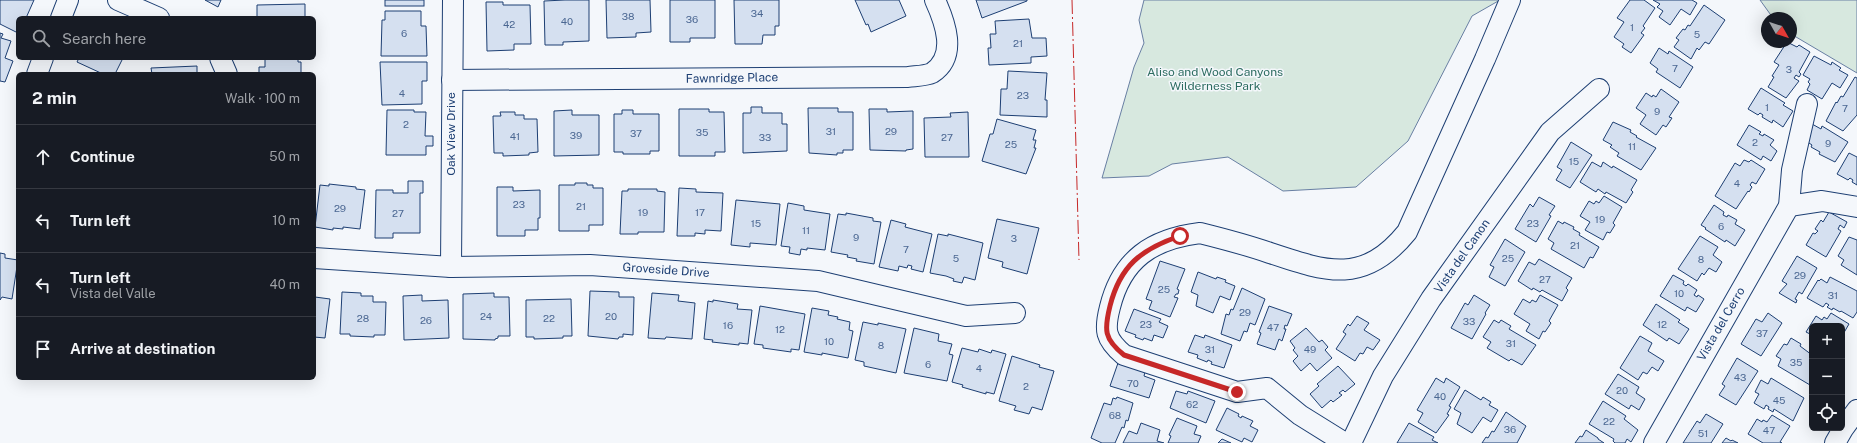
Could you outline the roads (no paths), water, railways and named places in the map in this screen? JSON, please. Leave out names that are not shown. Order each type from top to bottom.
[{"type":"street","points":[[61,16],[68,0]]},
{"type":"street","points":[[118,0],[154,16]]},
{"type":"street","name":"Oak View Drive","points":[[451,268],[453,0]]},
{"type":"street","name":"Fawnridge Place","points":[[452,80],[908,77],[931,74],[943,62],[948,44],[944,20],[935,0]]},
{"type":"street","points":[[1345,443],[1300,415],[1267,388],[1237,392],[1124,355],[1112,346],[1107,336],[1106,323],[1115,287],[1125,270],[1140,255],[1161,242],[1180,236],[1200,233],[1304,264],[1335,270],[1351,269],[1371,263],[1395,247],[1407,232],[1418,210],[1510,0]]},
{"type":"street","points":[[38,72],[42,60]]},
{"type":"street","points":[[221,60],[226,72]]},
{"type":"street","name":"Vista del Canon","points":[[1351,443],[1383,376],[1431,300],[1550,132],[1599,88]]},
{"type":"street","points":[[1807,104],[1792,170],[1789,206],[1822,201],[1857,207]]},
{"type":"street","name":"Vista del Cerro","points":[[1654,443],[1789,206]]},
{"type":"street","name":"Groveside Drive","points":[[316,258],[451,268],[590,265],[818,281],[966,316],[1015,313]]},
{"type":"street","points":[[1835,443],[1857,410]]},
{"type":"park label","name":"Aliso and Wood Canyons Wilderness Park","points":[[1215,79]]}]
